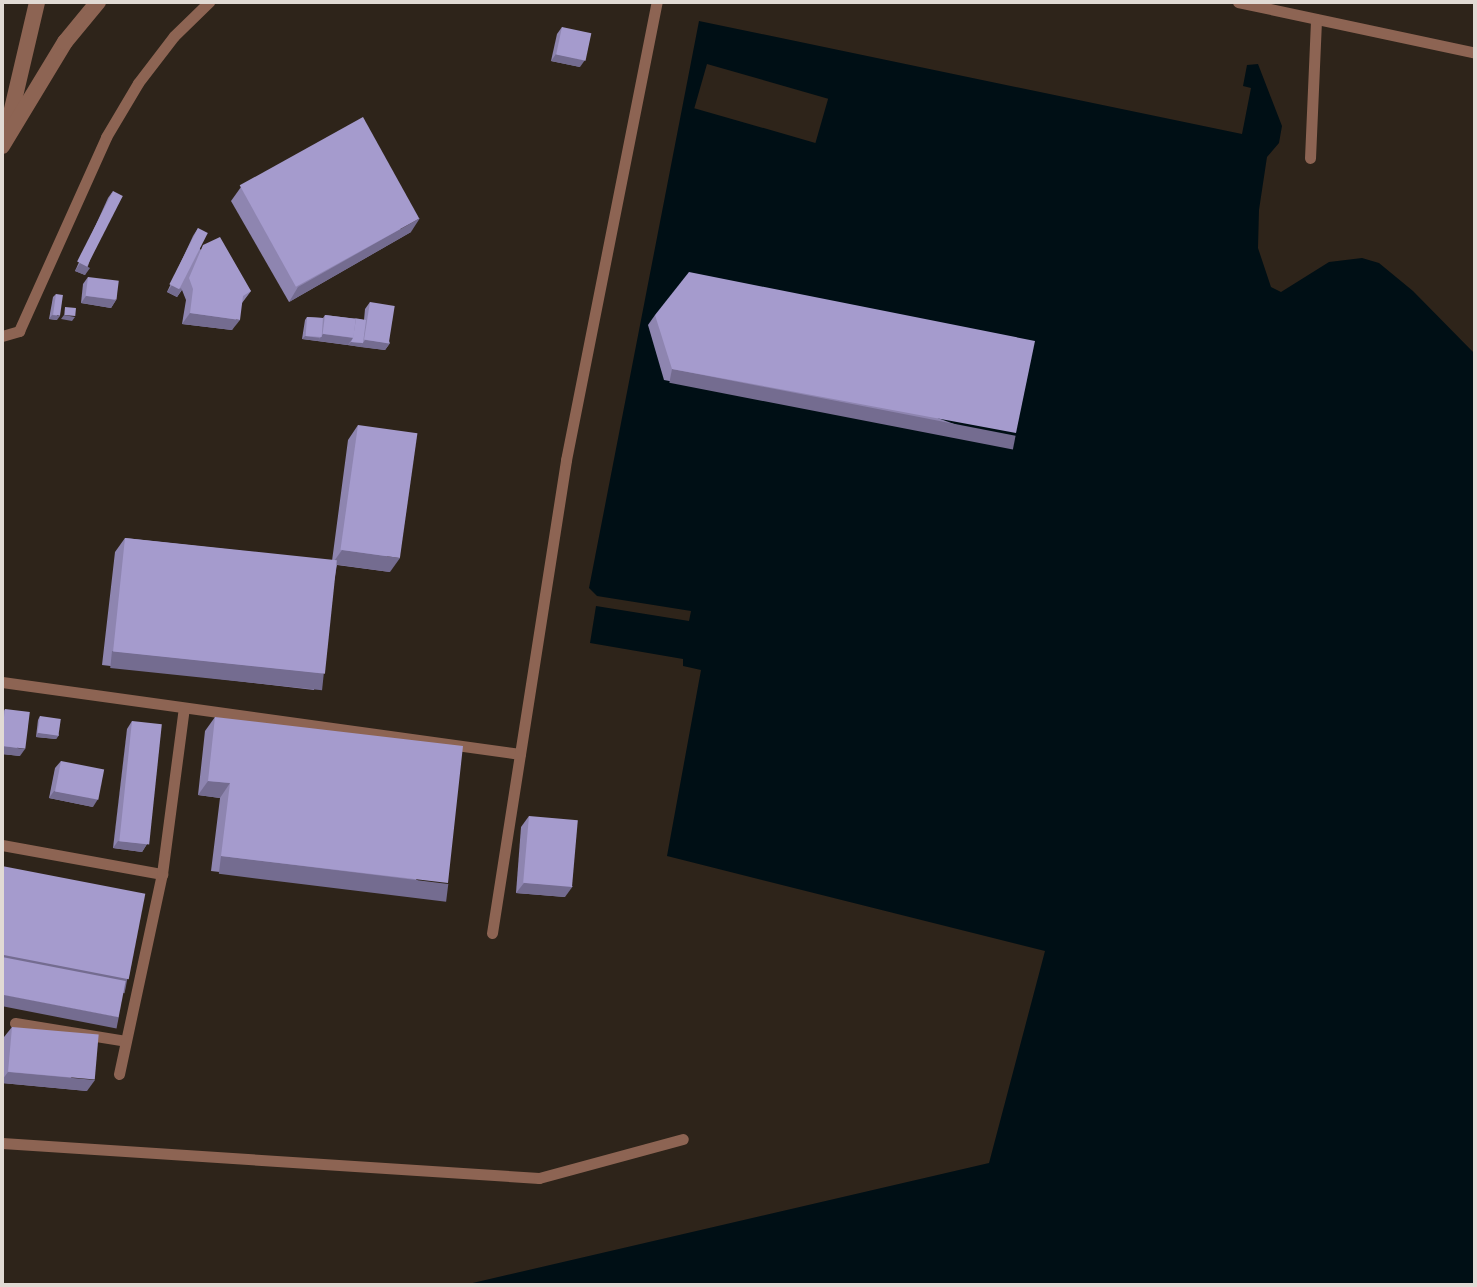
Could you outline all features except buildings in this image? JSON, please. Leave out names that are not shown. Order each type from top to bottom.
[{"type":"street","points":[[2,147],[8,96],[37,2]]},
{"type":"street","points":[[2,147],[65,42],[98,2]]},
{"type":"lane","points":[[2,336],[19,331],[106,137],[138,83],[174,36],[209,2]]},
{"type":"lane","points":[[492,933],[566,460],[657,2]]},
{"type":"lane","points":[[1238,2],[1475,53]]},
{"type":"lane","points":[[1310,158],[1316,19]]},
{"type":"lane","points":[[2,682],[520,754]]},
{"type":"lane","points":[[119,1074],[162,874],[184,708]]},
{"type":"lane","points":[[2,845],[162,874]]},
{"type":"lane","points":[[15,1023],[126,1041]]},
{"type":"lane","points":[[2,1143],[539,1178],[683,1139]]},
{"type":"shaded area","points":[[699,21],[1242,134],[1251,88],[1243,86],[1247,65],[1258,64],[1282,126],[1279,143],[1267,157],[1259,210],[1258,248],[1271,287],[1281,292],[1329,262],[1362,258],[1379,263],[1413,291],[1475,354],[1475,1285],[464,1285],[989,1163],[1045,951],[667,856],[701,670],[683,666],[683,659],[590,643],[596,606],[689,621],[691,611],[597,596],[589,588]]},
{"type":"pier","points":[[707,64],[828,99],[815,143],[694,108]]}]
